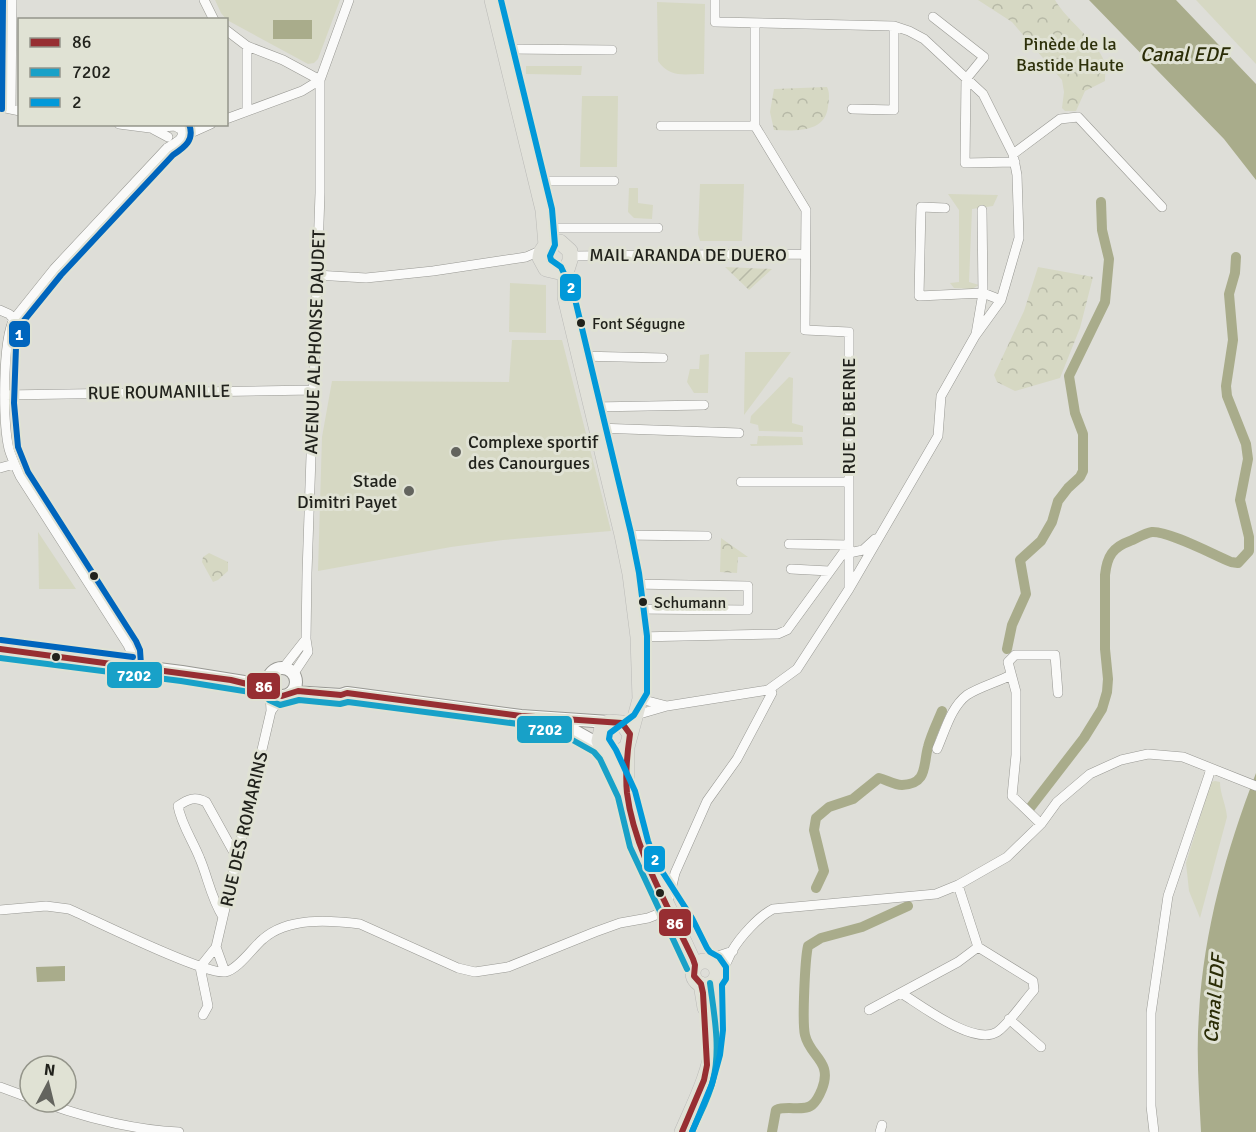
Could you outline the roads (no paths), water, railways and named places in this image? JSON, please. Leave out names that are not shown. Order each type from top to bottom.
[{"type":"main road","points":[[492,0],[597,428],[631,584],[638,637],[639,694],[636,715],[628,741],[627,794]]},
{"type":"main road","points":[[543,210],[551,228],[554,256]]},
{"type":"main road","points":[[639,694],[627,709],[599,731],[603,748],[627,794],[639,844],[648,866],[702,962],[716,966],[710,981],[713,1042],[704,1080],[682,1132]]},
{"type":"main road","points":[[611,722],[622,723],[628,741]]},
{"type":"main road","points":[[603,748],[614,753],[628,741]]},
{"type":"main road","points":[[702,962],[694,976],[710,981]]},
{"type":"street","points":[[0,107],[15,110],[12,0]]},
{"type":"street","points":[[204,0],[213,18]]},
{"type":"street","name":"AVENUE ALPHONSE DAUDET","points":[[292,673],[308,652],[306,639],[320,193],[320,80],[349,0]]},
{"type":"street","points":[[636,715],[667,706],[768,690],[797,669],[849,589],[938,436],[941,396],[975,336],[1001,300],[1019,238],[1014,158],[983,94],[924,39],[894,26],[715,22],[715,0]]},
{"type":"street","points":[[933,17],[984,57],[966,78],[965,163],[1014,158],[1060,119],[1078,117],[1162,207]]},
{"type":"street","points":[[755,23],[755,126],[806,210],[806,254]]},
{"type":"street","points":[[852,109],[894,110],[894,26]]},
{"type":"street","points":[[228,32],[247,46],[283,60],[320,80],[302,92],[228,118]]},
{"type":"street","points":[[247,46],[248,111]]},
{"type":"street","points":[[504,49],[612,50]]},
{"type":"street","points":[[134,126],[150,128],[182,126]]},
{"type":"street","points":[[173,140],[206,126]]},
{"type":"street","points":[[661,126],[755,126]]},
{"type":"street","points":[[132,666],[128,645],[38,507],[14,464],[8,438],[4,340],[14,319],[54,269],[173,140],[182,130],[175,127],[169,130],[173,140]]},
{"type":"street","points":[[150,128],[173,140]]},
{"type":"street","points":[[537,181],[614,181]]},
{"type":"street","points":[[945,208],[921,207],[919,296],[982,293],[1001,300]]},
{"type":"street","points":[[975,336],[982,293],[982,210]]},
{"type":"street","points":[[551,228],[658,228]]},
{"type":"street","name":"MAIL ARANDA DE DUERO","points":[[554,256],[806,254]]},
{"type":"street","name":"RUE DE BERNE","points":[[806,254],[805,330],[849,332],[849,589]]},
{"type":"street","points":[[316,275],[366,278],[433,271],[525,257],[554,256]]},
{"type":"street","points":[[0,310],[14,319]]},
{"type":"street","points":[[579,356],[663,358]]},
{"type":"street","name":"RUE ROUMANILLE","points":[[5,395],[313,390]]},
{"type":"street","points":[[592,407],[704,405]]},
{"type":"street","points":[[597,428],[739,433]]},
{"type":"street","points":[[0,468],[14,464]]},
{"type":"street","points":[[741,482],[849,482]]},
{"type":"street","points":[[622,535],[706,536]]},
{"type":"street","points":[[789,544],[863,550],[879,536]]},
{"type":"street","points":[[638,637],[778,634],[787,630],[829,571],[849,549]]},
{"type":"street","points":[[791,569],[829,571]]},
{"type":"street","points":[[631,584],[748,586],[748,610],[634,609]]},
{"type":"street","points":[[0,649],[269,684]]},
{"type":"street","points":[[1041,824],[1012,796],[1017,755],[1016,692],[1008,662],[1015,655],[1055,655],[1058,693]]},
{"type":"street","points":[[269,684],[275,669],[292,673],[307,684],[342,690],[347,693],[536,717],[611,722]]},
{"type":"street","points":[[288,694],[297,684],[292,673]]},
{"type":"street","points":[[937,749],[955,708],[968,694],[1011,675]]},
{"type":"street","points":[[269,684],[274,693],[341,695],[347,693]]},
{"type":"street","name":"RUE DES ROMARINS","points":[[216,947],[272,711],[269,684]]},
{"type":"street","points":[[0,910],[46,906],[69,909],[200,967],[225,972],[236,966],[264,937],[279,929],[300,923],[332,920],[360,924],[458,968],[475,972],[508,967],[620,922],[648,918],[667,898],[675,873],[707,801],[737,759],[772,693]]},
{"type":"street","name":"RUE DES ROMARINS","points":[[272,711],[288,694]]},
{"type":"street","points":[[639,694],[667,706]]},
{"type":"street","points":[[536,717],[573,730],[603,748]]},
{"type":"street","points":[[710,981],[727,965],[732,951],[759,920],[774,909],[936,894],[958,885],[1007,857],[1041,824],[1057,802],[1090,774],[1121,760],[1148,754],[1183,757],[1256,786]]},
{"type":"street","points":[[1155,1132],[1151,1106],[1151,1013],[1168,896],[1211,768]]},
{"type":"street","points":[[223,916],[215,905],[201,861],[180,818],[178,806],[188,799],[200,799],[206,802],[237,858]]},
{"type":"street","points":[[901,993],[967,1032],[985,1036],[998,1031],[1034,990],[1033,981],[978,947],[958,885]]},
{"type":"street","points":[[216,947],[225,972]]},
{"type":"street","points":[[200,967],[216,947]]},
{"type":"street","points":[[869,1010],[958,962],[978,947]]},
{"type":"street","points":[[702,962],[732,951]]},
{"type":"street","points":[[200,967],[208,1006],[203,1015]]},
{"type":"street","points":[[1009,1019],[1041,1047]]},
{"type":"street","points":[[0,1087],[18,1094]]},
{"type":"street","points":[[78,1113],[166,1132],[179,1132]]},
{"type":"water","name":"Canal EDF","points":[[1089,0],[1176,0],[1256,84],[1256,180],[1224,139]]},
{"type":"water","points":[[273,20],[312,20],[312,39],[273,39]]},
{"type":"water","name":"Canal EDF","points":[[1256,773],[1256,1132],[1201,1132],[1198,1028],[1206,951],[1226,861]]},
{"type":"water","points":[[65,966],[65,981],[37,982],[36,967]]},
{"type":"waterway","points":[[1007,649],[1012,625],[1026,594],[1020,560],[1041,541],[1052,522],[1058,501],[1083,471],[1083,434],[1075,413],[1069,376],[1105,302],[1109,259],[1102,230],[1101,202]]},
{"type":"waterway","points":[[1030,808],[1084,738],[1102,709],[1108,679],[1105,649],[1105,575],[1107,563],[1115,549],[1152,532],[1180,539],[1231,562],[1238,563],[1249,551],[1249,537],[1240,500],[1248,459],[1246,444],[1227,396],[1226,386],[1233,340],[1229,294],[1235,273],[1236,257]]},
{"type":"waterway","points":[[816,888],[824,871],[814,830],[816,818],[829,807],[853,799],[879,778],[899,785],[916,781],[923,772],[929,742],[942,711]]},
{"type":"waterway","points":[[772,1132],[776,1110],[804,1108],[812,1105],[825,1080],[823,1065],[805,1035],[804,990],[808,946],[821,938],[862,927],[908,906]]},
{"type":"place","name":"Font Ségugne","points":[[581,323]]},
{"type":"place","name":"Complexe sportif des Canourgues","points":[[456,452]]},
{"type":"place","name":"Stade Dimitri Payet","points":[[409,491]]},
{"type":"place","name":"Schumann","points":[[643,602]]},
{"type":"park label","name":"Pinède de la Bastide Haute","points":[[1070,54]]}]
